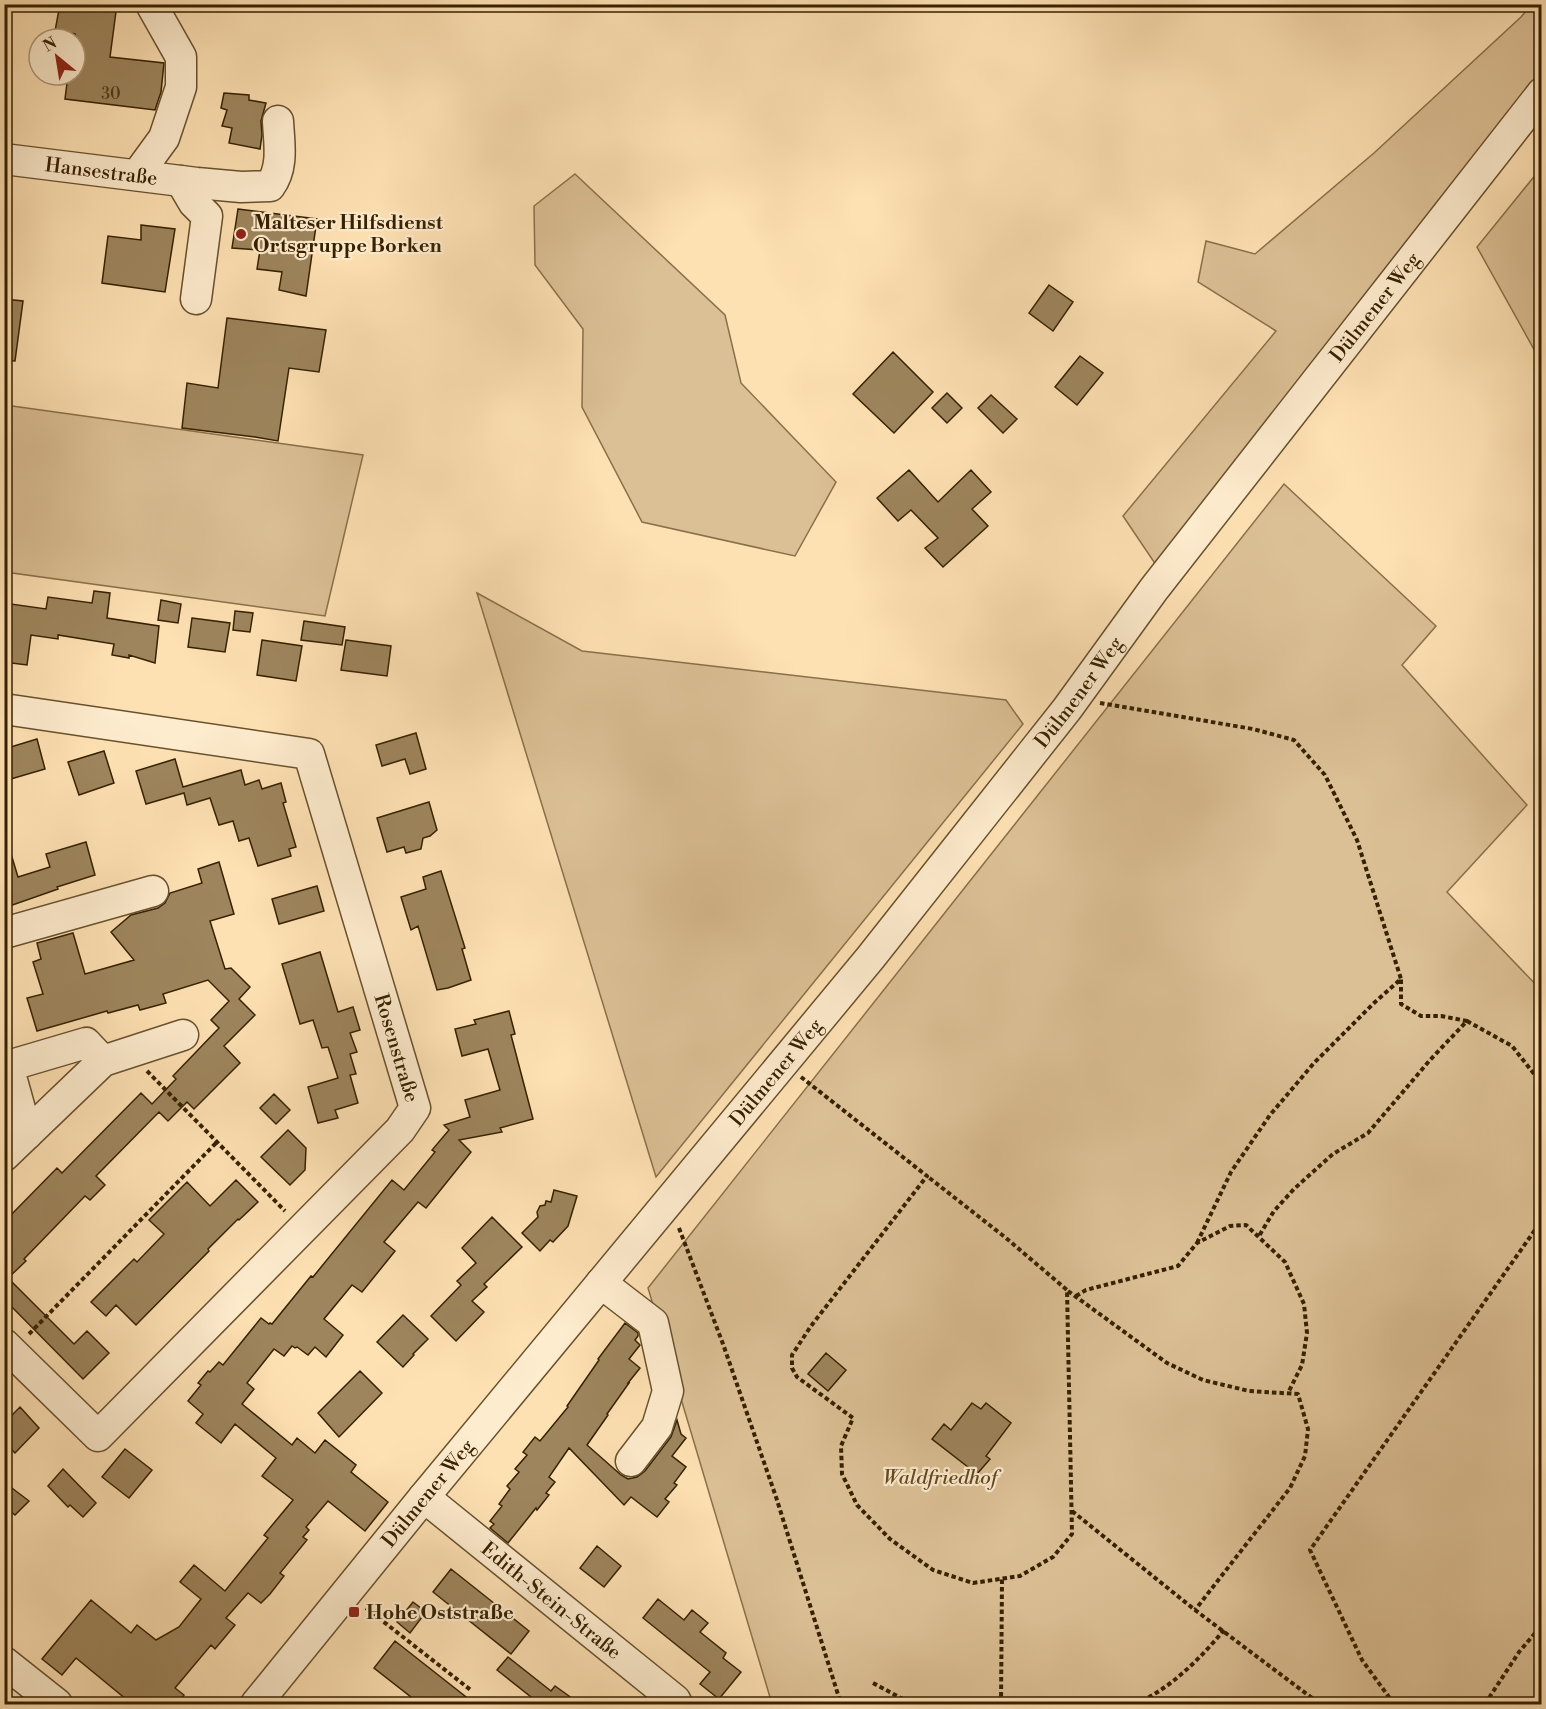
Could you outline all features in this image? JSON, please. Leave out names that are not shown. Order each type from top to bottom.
[{"type":"street","points":[[137,175],[164,138],[181,87],[181,57],[151,4]]},
{"type":"street","name":"Dülmener Weg","points":[[256,1704],[424,1497],[871,957],[1067,709],[1155,589],[1542,93]]},
{"type":"street","name":"Hansestraße","points":[[4,159],[189,182],[241,187],[270,186],[278,176],[280,159],[278,121]]},
{"type":"street","points":[[189,182],[195,203],[207,216],[196,299]]},
{"type":"street","name":"Rosenstraße","points":[[4,709],[309,754],[415,1108],[400,1130],[98,1436],[8,1348]]},
{"type":"street","points":[[4,933],[153,891]]},
{"type":"street","points":[[4,1156],[117,1058],[183,1035]]},
{"type":"street","points":[[27,1134],[6,1061],[86,1043],[117,1058]]},
{"type":"street","points":[[601,1283],[653,1323],[668,1391],[657,1427],[631,1461]]},
{"type":"street","name":"Edith-Stein-Straße","points":[[424,1497],[675,1700],[677,1704]]},
{"type":"street","points":[[4,1662],[57,1704]]},
{"type":"path","points":[[1096,702],[1253,729],[1294,741],[1325,775],[1357,840],[1401,979],[1401,1004],[1421,1016],[1441,1016],[1467,1021],[1512,1046],[1542,1084]]},
{"type":"path","points":[[1076,1296],[1086,1290],[1178,1266],[1197,1243],[1231,1172],[1270,1115],[1314,1063],[1401,979]]},
{"type":"path","points":[[1259,1236],[1274,1211],[1294,1189],[1333,1154],[1368,1133],[1423,1068],[1467,1021]]},
{"type":"path","points":[[117,1058],[217,1142],[303,1229]]},
{"type":"path","points":[[783,1064],[1006,1238],[1067,1290],[1167,1363],[1203,1380],[1248,1391],[1298,1394],[1308,1429],[1305,1456],[1290,1488],[1196,1610]]},
{"type":"path","points":[[8,1348],[217,1142]]},
{"type":"path","points":[[927,1176],[811,1326],[792,1354],[792,1368],[797,1377],[853,1418],[841,1446],[842,1474],[857,1506],[890,1539],[933,1570],[973,1583],[1020,1576],[1053,1557],[1072,1534],[1067,1290]]},
{"type":"path","points":[[1395,1704],[1362,1660],[1310,1550],[1542,1220]]},
{"type":"path","points":[[1197,1243],[1230,1226],[1246,1225],[1285,1262],[1304,1305],[1307,1333],[1302,1365],[1288,1393]]},
{"type":"path","points":[[678,1226],[723,1344],[776,1497],[841,1704]]},
{"type":"path","points":[[1071,1511],[1320,1704]]},
{"type":"path","points":[[1001,1704],[1002,1579]]},
{"type":"path","points":[[346,1593],[472,1691]]},
{"type":"path","points":[[1485,1704],[1519,1652],[1542,1625]]},
{"type":"path","points":[[1135,1704],[1179,1676],[1202,1656],[1224,1630]]},
{"type":"path","points":[[873,1683],[912,1704]]},
{"type":"green space","points":[[1531,5],[1541,5],[1541,75],[1156,565],[1123,516],[1276,331],[1198,282],[1206,241],[1255,254],[1374,153],[1521,17]]},
{"type":"green space","points":[[1541,168],[1541,362],[1477,247]]},
{"type":"green space","points":[[575,174],[725,315],[741,383],[836,482],[795,556],[642,522],[582,407],[583,329],[535,265],[534,206]]},
{"type":"green space","points":[[5,405],[363,455],[325,616],[5,572]]},
{"type":"green space","name":"Waldfriedhof","points":[[1284,484],[1436,626],[1402,665],[1527,805],[1447,892],[1541,990],[1541,1704],[772,1704],[648,1288]]},
{"type":"green space","points":[[477,593],[582,651],[1006,700],[1023,724],[656,1177]]},
{"type":"building","points":[[60,4],[117,4],[110,57],[164,63],[161,92],[155,110],[65,99],[66,87],[87,87],[87,27],[56,27]]},
{"type":"building","points":[[224,93],[249,95],[249,100],[266,103],[261,121],[260,149],[229,143],[232,128],[222,126],[227,110],[221,108]]},
{"type":"building","points":[[238,209],[317,219],[306,296],[279,290],[282,272],[257,269],[260,250],[232,248]]},
{"type":"building","points":[[141,225],[175,229],[165,292],[102,283],[108,236],[141,240]]},
{"type":"building","points":[[1049,285],[1073,302],[1053,331],[1029,313]]},
{"type":"building","points":[[4,299],[23,301],[15,361],[4,360]]},
{"type":"building","points":[[227,318],[326,330],[319,372],[289,368],[278,441],[182,428],[187,383],[218,388]]},
{"type":"building","points":[[893,352],[933,392],[894,433],[853,394]]},
{"type":"building","points":[[1080,356],[1103,373],[1077,405],[1055,387]]},
{"type":"building","points":[[947,393],[962,408],[947,423],[932,408]]},
{"type":"building","points":[[991,395],[1017,419],[1003,433],[978,408]]},
{"type":"building","points":[[909,470],[938,502],[971,470],[991,492],[972,509],[988,526],[943,567],[925,548],[938,538],[911,510],[898,521],[877,498]]},
{"type":"building","points":[[94,591],[110,593],[107,618],[159,626],[155,663],[129,655],[129,658],[112,655],[114,644],[58,635],[58,639],[31,635],[27,665],[4,662],[4,603],[46,609],[48,597],[92,603]]},
{"type":"building","points":[[161,600],[181,604],[178,623],[158,620]]},
{"type":"building","points":[[235,611],[253,613],[250,632],[233,630]]},
{"type":"building","points":[[192,618],[230,623],[225,652],[188,647]]},
{"type":"building","points":[[304,621],[345,627],[342,645],[301,640]]},
{"type":"building","points":[[262,640],[302,646],[296,681],[257,675]]},
{"type":"building","points":[[346,640],[391,646],[387,676],[341,670]]},
{"type":"building","points":[[416,733],[426,769],[410,774],[405,759],[382,766],[376,745]]},
{"type":"building","points":[[37,739],[45,769],[4,781],[4,749]]},
{"type":"building","points":[[104,751],[114,783],[79,795],[68,762]]},
{"type":"building","points":[[175,759],[183,787],[241,770],[245,785],[259,780],[262,789],[281,783],[286,802],[283,803],[296,847],[289,849],[291,856],[258,866],[249,838],[239,841],[233,821],[219,825],[210,798],[187,805],[184,793],[146,804],[136,771]]},
{"type":"building","points":[[429,802],[437,830],[423,838],[421,849],[406,853],[404,847],[387,852],[377,818]]},
{"type":"building","points":[[86,842],[95,875],[4,908],[4,845],[8,844],[18,877],[50,867],[46,854]]},
{"type":"building","points":[[219,862],[234,914],[210,921],[225,969],[231,968],[250,987],[239,999],[255,1015],[224,1046],[240,1063],[194,1109],[187,1102],[168,1121],[159,1112],[96,1176],[105,1185],[90,1200],[85,1196],[8,1278],[74,1344],[87,1331],[109,1353],[83,1379],[4,1299],[4,1222],[57,1168],[62,1173],[141,1093],[152,1104],[176,1079],[173,1076],[219,1028],[211,1020],[229,1001],[208,980],[163,994],[166,1003],[140,1010],[138,1005],[108,1013],[107,1011],[37,1031],[27,998],[43,994],[33,962],[41,959],[37,943],[73,933],[85,974],[134,960],[111,932],[131,915],[158,908],[165,903],[170,893],[202,883],[198,869]]},
{"type":"building","points":[[441,871],[465,948],[462,949],[471,980],[437,990],[418,926],[411,930],[401,897],[426,889],[423,877]]},
{"type":"building","points":[[317,886],[324,911],[279,924],[272,899]]},
{"type":"building","points":[[320,952],[338,1012],[353,1007],[360,1030],[350,1033],[357,1052],[350,1054],[356,1074],[350,1075],[358,1103],[335,1110],[338,1118],[318,1123],[308,1087],[338,1078],[328,1047],[322,1048],[313,1020],[300,1024],[282,964]]},
{"type":"building","points":[[509,1011],[515,1034],[511,1035],[533,1119],[500,1128],[502,1132],[459,1140],[471,1152],[426,1208],[418,1202],[384,1242],[395,1251],[362,1292],[352,1285],[324,1319],[343,1335],[326,1357],[315,1347],[308,1355],[292,1346],[284,1356],[274,1349],[247,1383],[254,1389],[242,1404],[292,1445],[297,1438],[315,1453],[325,1440],[356,1465],[351,1472],[388,1502],[365,1531],[328,1501],[306,1527],[309,1530],[303,1537],[307,1540],[280,1573],[284,1576],[270,1594],[261,1603],[248,1593],[226,1618],[235,1625],[215,1649],[211,1645],[175,1688],[184,1695],[176,1704],[132,1704],[76,1658],[62,1675],[42,1659],[91,1600],[131,1633],[137,1625],[156,1640],[179,1627],[201,1599],[180,1582],[194,1565],[225,1591],[268,1538],[264,1535],[293,1500],[262,1476],[276,1458],[235,1424],[221,1443],[196,1423],[203,1414],[188,1401],[201,1385],[198,1383],[208,1371],[210,1372],[219,1362],[223,1365],[261,1318],[272,1324],[392,1180],[404,1190],[435,1152],[432,1150],[449,1130],[444,1125],[470,1117],[465,1100],[500,1090],[488,1049],[462,1056],[455,1029],[476,1024],[474,1020]]},
{"type":"building","points":[[274,1094],[290,1110],[276,1124],[260,1108]]},
{"type":"building","points":[[288,1130],[306,1148],[305,1170],[290,1185],[261,1157]]},
{"type":"building","points":[[236,1180],[258,1202],[208,1249],[209,1251],[136,1325],[116,1305],[106,1316],[91,1302],[134,1259],[137,1262],[164,1234],[149,1220],[187,1182],[210,1206]]},
{"type":"building","points":[[554,1190],[577,1196],[568,1226],[553,1242],[550,1240],[540,1251],[522,1233],[538,1217],[537,1212],[540,1206],[545,1205],[546,1201],[551,1202]]},
{"type":"building","points":[[492,1217],[522,1247],[484,1284],[487,1287],[472,1301],[484,1312],[456,1341],[431,1316],[461,1285],[457,1281],[476,1263],[462,1248]]},
{"type":"building","points":[[403,1315],[428,1339],[403,1367],[377,1342]]},
{"type":"building","points":[[625,1323],[638,1333],[635,1340],[640,1345],[629,1359],[640,1368],[587,1445],[621,1475],[628,1479],[637,1477],[645,1471],[671,1437],[677,1420],[681,1434],[686,1438],[672,1456],[686,1467],[674,1483],[677,1485],[665,1499],[669,1502],[657,1517],[631,1497],[624,1505],[569,1448],[549,1477],[555,1482],[546,1493],[549,1495],[508,1543],[490,1528],[494,1524],[490,1521],[502,1506],[499,1504],[510,1489],[507,1486],[519,1472],[515,1469],[527,1455],[523,1452],[535,1437],[540,1441],[568,1407],[598,1359]]},
{"type":"building","points":[[826,1353],[846,1370],[828,1391],[808,1374]]},
{"type":"building","points":[[360,1371],[382,1393],[339,1437],[318,1413]]},
{"type":"building","points":[[972,1403],[981,1409],[986,1403],[1011,1423],[986,1456],[990,1459],[977,1474],[932,1439],[944,1424],[951,1430]]},
{"type":"building","points":[[20,1407],[39,1428],[15,1453],[4,1442],[4,1423]]},
{"type":"building","points":[[125,1449],[152,1470],[129,1498],[102,1477]]},
{"type":"building","points":[[63,1469],[96,1503],[83,1517],[70,1505],[68,1507],[48,1486]]},
{"type":"building","points":[[4,1482],[29,1501],[15,1515],[4,1506]]},
{"type":"building","points":[[597,1546],[621,1566],[604,1587],[580,1568]]},
{"type":"building","points":[[451,1569],[529,1631],[511,1654],[433,1592]]},
{"type":"building","points":[[658,1599],[684,1620],[692,1610],[708,1623],[700,1632],[726,1653],[723,1658],[741,1672],[719,1699],[700,1684],[710,1672],[643,1618]]},
{"type":"building","points":[[413,1602],[426,1612],[410,1633],[397,1622]]},
{"type":"building","points":[[395,1641],[475,1704],[420,1704],[374,1668]]},
{"type":"building","points":[[508,1657],[551,1691],[555,1686],[580,1704],[540,1704],[497,1670]]},
{"type":"place","name":"Malteser Hilfsdienst Ortsgruppe Borken","points":[[241,234]]},
{"type":"place","name":"Hohe Oststraße","points":[[354,1612]]}]
